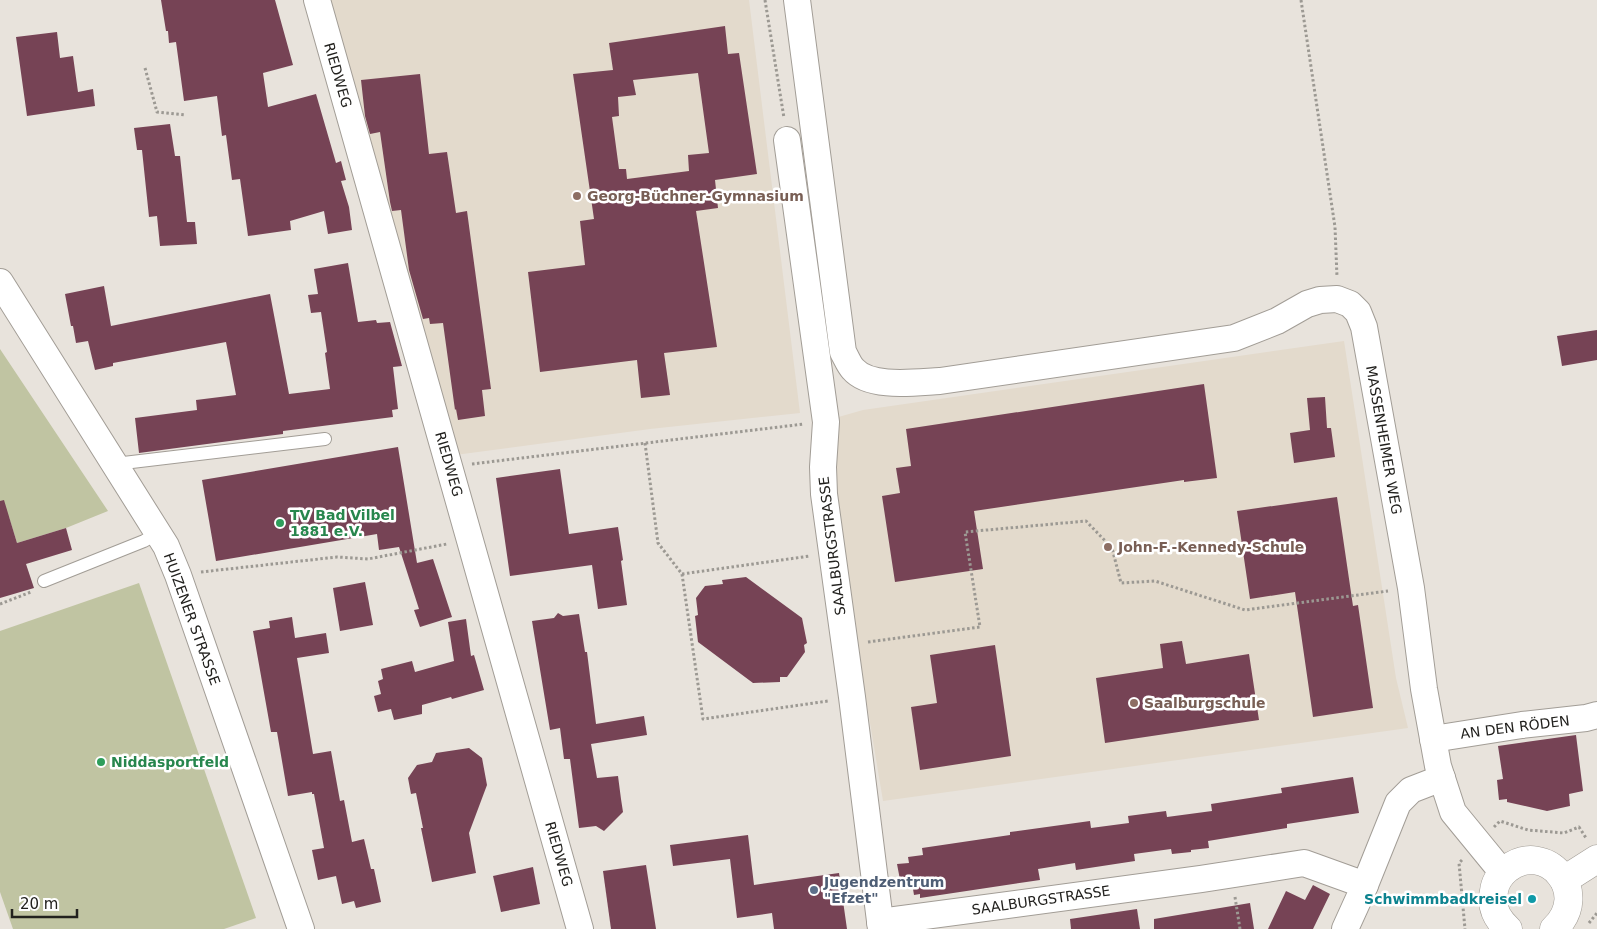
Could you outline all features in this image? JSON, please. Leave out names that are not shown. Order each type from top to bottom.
[{"type":"street","name":"RIEDWEG","points":[[316,0],[580,929]]},
{"type":"street","points":[[797,0],[844,352],[853,370],[869,379],[893,384],[940,381],[1234,338],[1277,321],[1307,304],[1320,300],[1337,299]]},
{"type":"street","name":"SAALBURGSTRASSE","points":[[787,140],[826,422],[823,467],[824,494],[881,925],[1304,863],[1365,885]]},
{"type":"street","name":"HUIZENER STRASSE","points":[[0,282],[166,546],[178,575],[301,929]]},
{"type":"street","name":"MASSENHEIMER WEG","points":[[1337,299],[1350,304],[1358,312],[1364,328],[1410,588],[1424,689],[1438,766],[1454,812],[1503,873]]},
{"type":"street","name":"AN DEN RÖDEN","points":[[1433,739],[1597,715]]},
{"type":"street","points":[[1345,929],[1398,803],[1410,790],[1442,778]]},
{"type":"street","points":[[1564,880],[1597,859]]},
{"type":"street","points":[[1508,929],[1502,924],[1496,914],[1493,892],[1496,882],[1503,873],[1523,861],[1535,861],[1546,864],[1556,870],[1564,880],[1568,890],[1569,901],[1561,922],[1554,929]]},
{"type":"lane","points":[[115,464],[325,438]]},
{"type":"lane","points":[[44,581],[144,541],[158,533]]},
{"type":"path","points":[[766,0],[787,140]]},
{"type":"path","points":[[1301,0],[1335,227],[1337,299]]},
{"type":"path","points":[[145,68],[157,112],[185,115]]},
{"type":"path","points":[[449,467],[826,422]]},
{"type":"path","points":[[645,444],[658,543],[682,574],[703,719],[852,697]]},
{"type":"path","points":[[845,645],[980,626],[966,532],[1086,521],[1112,548],[1121,583],[1155,581],[1245,610],[1410,588]]},
{"type":"path","points":[[178,575],[337,557],[368,560],[470,540]]},
{"type":"path","points":[[682,574],[832,553]]},
{"type":"path","points":[[0,604],[38,589],[44,581]]},
{"type":"path","points":[[1465,929],[1459,863],[1500,821],[1528,830],[1564,833],[1579,827]]},
{"type":"path","points":[[1232,874],[1240,929]]},
{"type":"shaded area","name":"Georg-Büchner-Gymnasium","points":[[323,0],[749,0],[800,413],[650,429],[455,455]]},
{"type":"shaded area","name":"John-F.-Kennedy-Schule","points":[[1344,341],[1396,678],[1408,728],[883,801],[832,494],[835,418],[863,410]]},
{"type":"green space","points":[[0,349],[108,511],[66,528],[17,543],[9,517],[0,515]]},
{"type":"green space","name":"Niddasportfeld","points":[[139,583],[256,918],[224,929],[13,929],[0,892],[0,631]]},
{"type":"building","points":[[161,0],[275,0],[293,65],[263,73],[268,107],[316,94],[336,163],[341,161],[346,180],[341,181],[349,207],[352,230],[328,234],[324,211],[290,221],[291,230],[248,236],[240,179],[232,180],[226,135],[222,136],[217,96],[184,101],[176,42],[169,43]]},
{"type":"building","points":[[725,26],[728,54],[739,53],[757,174],[715,180],[718,208],[696,211],[717,347],[664,353],[670,395],[641,398],[637,360],[540,372],[528,272],[585,265],[580,221],[594,219],[573,74],[613,70],[609,43]],"holes":[[[698,73],[709,153],[688,155],[689,171],[627,179],[626,169],[619,169],[612,117],[619,116],[618,97],[636,95],[633,80]]]},
{"type":"building","points":[[57,32],[60,58],[73,56],[78,92],[93,89],[95,106],[27,116],[16,37]]},
{"type":"building","points":[[420,74],[429,154],[447,152],[456,213],[467,211],[491,389],[482,390],[485,416],[458,420],[443,323],[430,324],[429,318],[423,319],[409,270],[401,210],[392,211],[380,132],[370,134],[365,116],[361,80]]},
{"type":"building","points":[[170,124],[175,156],[180,156],[187,222],[195,222],[197,244],[160,246],[157,216],[149,217],[142,150],[137,150],[134,128]]},
{"type":"building","points":[[348,263],[358,322],[376,320],[377,323],[390,322],[402,366],[393,367],[398,409],[392,410],[393,417],[283,431],[283,434],[139,453],[135,418],[197,410],[196,400],[236,395],[226,342],[113,363],[113,366],[95,370],[88,341],[76,343],[65,294],[104,286],[111,326],[270,294],[289,394],[330,389],[321,312],[311,313],[308,295],[318,294],[314,269]]},
{"type":"building","points":[[1597,330],[1597,360],[1562,366],[1557,336]]},
{"type":"building","points":[[1204,384],[1217,478],[1184,482],[1184,480],[974,511],[983,569],[895,582],[882,496],[900,493],[896,468],[911,466],[906,429]]},
{"type":"building","points":[[1325,397],[1327,428],[1331,428],[1335,457],[1294,463],[1290,433],[1310,430],[1307,398]]},
{"type":"building","name":"TV Bad Vilbel 1881 e.V.","points":[[398,447],[417,563],[433,559],[452,617],[420,627],[414,610],[419,609],[399,547],[379,550],[377,534],[216,561],[202,480]]},
{"type":"building","points":[[560,469],[569,534],[618,527],[627,605],[598,609],[592,565],[510,576],[496,478]]},
{"type":"building","points":[[1337,497],[1353,606],[1358,605],[1373,708],[1313,717],[1295,592],[1250,599],[1237,511]]},
{"type":"building","points":[[4,500],[17,543],[66,528],[72,550],[26,564],[34,588],[0,598],[0,501]]},
{"type":"building","points":[[746,577],[802,618],[807,643],[804,645],[805,652],[787,677],[780,677],[780,682],[753,683],[698,642],[695,616],[698,615],[696,598],[705,586],[723,584],[722,580]]},
{"type":"building","points":[[365,582],[373,625],[340,631],[333,588]]},
{"type":"building","points":[[558,613],[563,616],[579,614],[585,652],[587,652],[596,724],[644,716],[647,735],[591,744],[597,778],[618,776],[623,812],[604,831],[596,826],[579,828],[570,759],[564,759],[560,728],[550,730],[532,621],[554,618]]},
{"type":"building","points":[[292,617],[295,638],[326,633],[329,653],[297,658],[313,754],[331,751],[340,801],[344,800],[352,842],[364,839],[371,869],[374,869],[381,902],[356,908],[354,901],[342,904],[336,876],[318,880],[312,850],[324,848],[314,794],[312,792],[288,796],[277,732],[271,732],[253,631],[270,628],[269,621]]},
{"type":"building","points":[[466,619],[471,656],[474,655],[484,690],[422,705],[422,714],[394,720],[391,709],[378,712],[374,696],[381,694],[378,681],[383,679],[381,669],[412,661],[415,672],[454,661],[448,622]]},
{"type":"building","points":[[1182,641],[1186,664],[1249,654],[1259,720],[1105,743],[1096,678],[1163,668],[1160,644]]},
{"type":"building","points":[[995,645],[1011,756],[920,770],[911,707],[937,703],[930,655]]},
{"type":"building","points":[[1576,735],[1583,791],[1569,794],[1570,806],[1547,811],[1507,802],[1507,799],[1499,800],[1497,780],[1503,779],[1498,746]]},
{"type":"building","points":[[469,748],[482,758],[487,785],[469,833],[476,873],[432,882],[416,793],[411,794],[408,778],[417,765],[432,762],[436,753]]},
{"type":"building","points":[[1353,777],[1359,813],[1287,824],[1287,828],[1208,841],[1209,848],[1191,850],[1191,852],[1172,854],[1171,849],[1134,854],[1135,861],[1076,870],[1075,863],[1038,869],[1040,880],[920,898],[920,894],[914,895],[912,883],[901,885],[897,864],[909,863],[908,857],[923,855],[922,848],[1010,835],[1010,832],[1090,821],[1091,828],[1129,823],[1128,816],[1166,811],[1167,817],[1212,811],[1211,804],[1282,793],[1281,788]]},
{"type":"building","points":[[748,835],[754,885],[839,873],[847,929],[774,929],[772,913],[737,918],[730,859],[673,866],[670,845]]},
{"type":"building","points":[[646,865],[656,929],[611,929],[603,871]]},
{"type":"building","points":[[533,867],[540,904],[501,912],[493,876]]},
{"type":"building","points":[[1313,885],[1330,894],[1313,929],[1268,929],[1286,891],[1305,900]]},
{"type":"building","points":[[1250,903],[1254,929],[1154,929],[1154,919]]},
{"type":"building","points":[[1137,909],[1140,929],[1071,929],[1070,919]]},
{"type":"place","name":"Georg-Büchner-Gymnasium","points":[[577,196]]},
{"type":"place","name":"TV Bad Vilbel 1881 e.V.","points":[[280,523]]},
{"type":"place","name":"John-F.-Kennedy-Schule","points":[[1108,547]]},
{"type":"place","name":"Saalburgschule","points":[[1134,703]]},
{"type":"place","name":"Niddasportfeld","points":[[101,762]]},
{"type":"place","name":"Jugendzentrum \"Efzet\"","points":[[814,890]]},
{"type":"place","name":"Schwimmbadkreisel","points":[[1532,899]]}]
